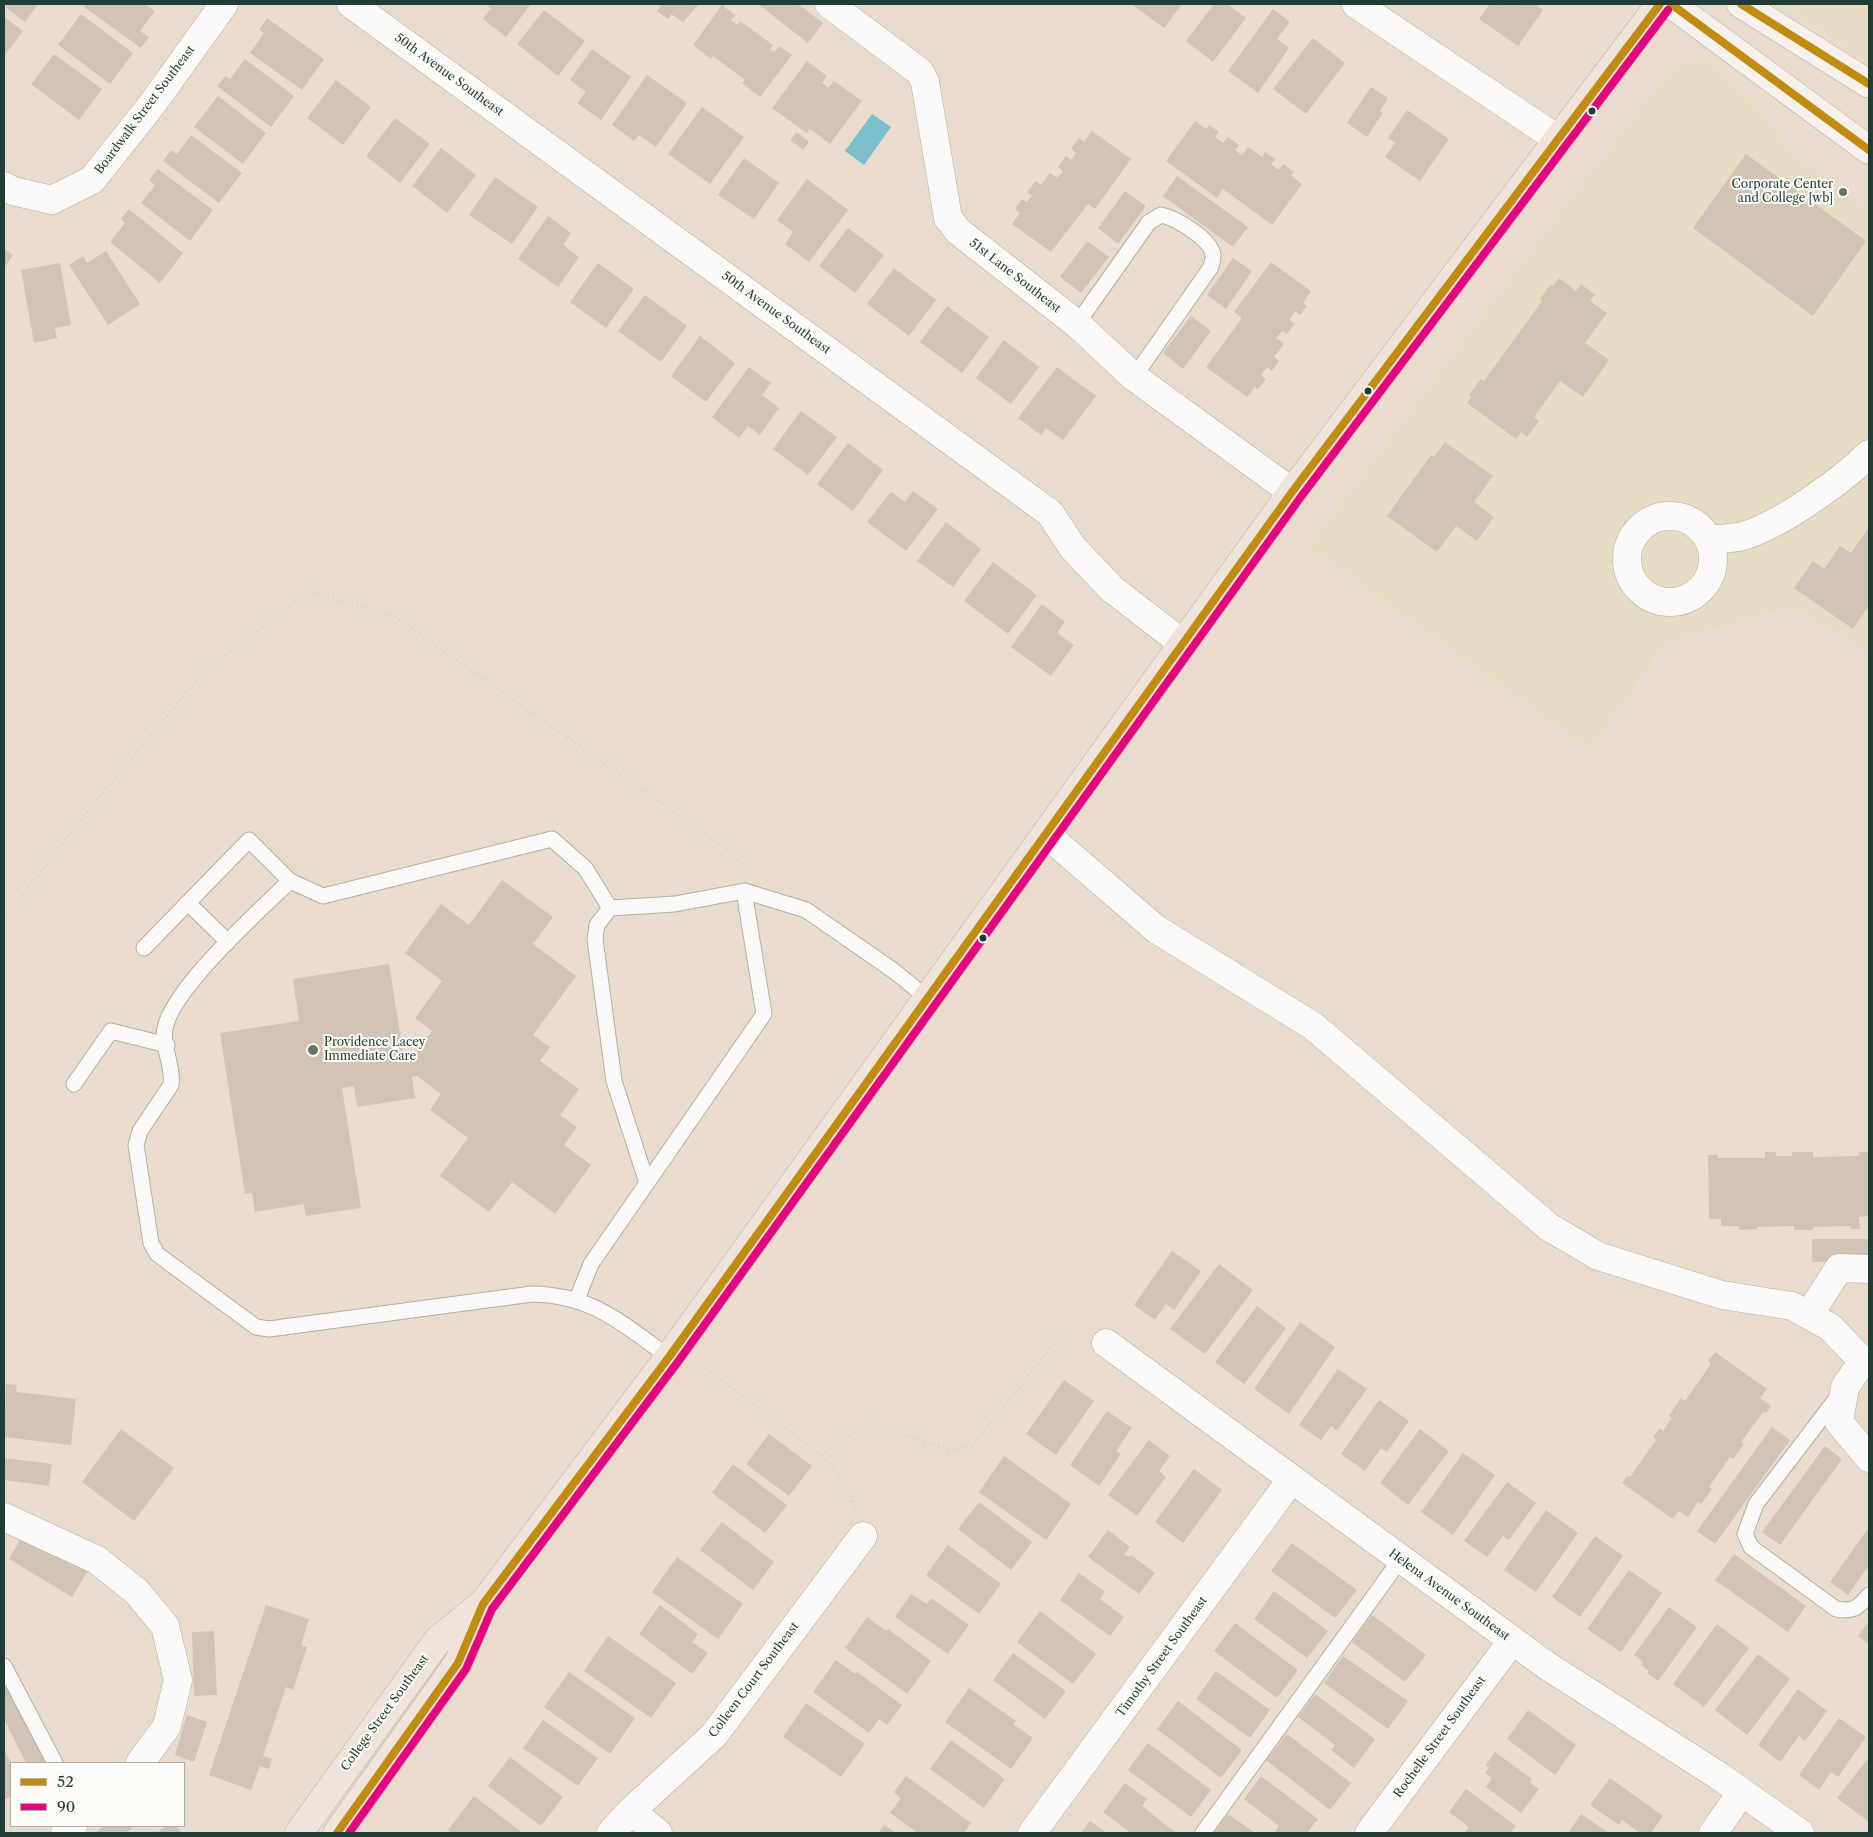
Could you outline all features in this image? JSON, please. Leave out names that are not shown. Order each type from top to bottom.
[{"type":"main road","name":"College Street Southeast","points":[[337,1833],[458,1663],[483,1604],[672,1352],[926,997],[1047,835],[1182,643],[1292,492],[1660,4]]},
{"type":"main road","name":"College Street Southeast","points":[[299,1833],[438,1640],[483,1604]]},
{"type":"street","name":"Boardwalk Street Southeast","points":[[4,186],[13,191],[52,200],[92,180],[153,103],[224,4]]},
{"type":"street","name":"50th Avenue Southeast","points":[[350,4],[1050,513],[1073,548],[1112,589],[1182,643]]},
{"type":"street","name":"51st Lane Southeast","points":[[829,4],[920,72],[925,82],[948,218],[958,231],[1077,324],[1134,377],[1292,492]]},
{"type":"street","points":[[1356,4],[1559,140]]},
{"type":"street","points":[[1671,4],[1869,150]]},
{"type":"street","points":[[1741,4],[1869,84]]},
{"type":"street","points":[[1709,540],[1743,536],[1794,511],[1856,467],[1869,454]]},
{"type":"street","points":[[1047,835],[1156,929],[1313,1026],[1557,1232],[1598,1256],[1722,1295],[1792,1306],[1830,1327],[1866,1364],[1845,1387],[1839,1422],[1869,1458]]},
{"type":"street","points":[[1810,1315],[1839,1268],[1869,1268]]},
{"type":"street","name":"Helena Avenue Southeast","points":[[1106,1343],[1512,1641],[1742,1792],[1800,1833]]},
{"type":"street","name":"Timothy Street Southeast","points":[[1032,1833],[1291,1480]]},
{"type":"street","points":[[4,1517],[97,1560],[137,1592],[165,1626],[178,1680],[167,1726],[141,1762]]},
{"type":"street","name":"Colleen Court Southeast","points":[[611,1833],[631,1811],[714,1735],[863,1536]]},
{"type":"street","name":"Rochelle Street Southeast","points":[[1369,1833],[1512,1641]]},
{"type":"street","points":[[1713,1833],[1742,1792]]},
{"type":"street","points":[[631,1811],[658,1833]]},
{"type":"lane","points":[[1077,324],[1149,222],[1161,215],[1172,217],[1206,242],[1213,255],[1211,267],[1134,377]]},
{"type":"lane","points":[[144,948],[249,840],[290,881],[323,896],[552,840],[585,868],[610,908]]},
{"type":"lane","points":[[290,881],[228,942],[179,998],[165,1029],[172,1076],[171,1085],[140,1131],[136,1145],[151,1243],[157,1254],[242,1319],[256,1327],[269,1330],[532,1294],[558,1294],[577,1299],[616,1319],[672,1352]]},
{"type":"lane","points":[[647,1183],[614,1081],[594,939],[597,925],[610,908],[675,904],[744,891],[806,910],[894,970],[926,997]]},
{"type":"lane","points":[[577,1299],[591,1264],[764,1014],[744,891]]},
{"type":"lane","points":[[188,903],[228,942]]},
{"type":"lane","points":[[74,1084],[111,1031],[167,1045]]},
{"type":"lane","points":[[1845,1387],[1756,1504],[1745,1534],[1751,1547],[1836,1609],[1849,1611],[1861,1605],[1869,1595]]},
{"type":"lane","points":[[1203,1833],[1400,1560]]},
{"type":"lane","points":[[4,1666],[54,1762]]},
{"type":"path","points":[[4,919],[79,822],[204,671],[310,592],[395,617],[727,849],[780,902]]},
{"type":"path","points":[[821,1455],[867,1424],[955,1451],[973,1445],[1056,1341],[1070,1350]]},
{"type":"path","points":[[672,1352],[830,1463],[850,1495],[863,1536]]},
{"type":"shaded area","points":[[1785,4],[1869,4],[1869,64]]},
{"type":"shaded area","points":[[1710,61],[1754,105],[1795,156],[1869,208],[1869,652],[1792,606],[1664,643],[1591,750],[1310,546],[1648,97],[1674,66]]},
{"type":"water","points":[[872,114],[891,127],[864,165],[845,151]]},
{"type":"building","points":[[4,4],[38,4],[25,22],[4,6]]},
{"type":"building","points":[[86,4],[145,4],[155,11],[140,31],[149,37],[141,48],[84,7]]},
{"type":"building","points":[[485,4],[531,4],[506,37],[483,19],[491,8]]},
{"type":"building","points":[[658,4],[699,4],[683,22],[671,14],[668,19],[657,11],[661,6]]},
{"type":"building","points":[[758,4],[798,4],[823,23],[808,43]]},
{"type":"building","points":[[1131,4],[1182,4],[1164,28]]},
{"type":"building","points":[[1214,4],[1227,4],[1246,18],[1213,62],[1186,41]]},
{"type":"building","points":[[1490,4],[1509,4],[1513,6],[1515,4],[1534,4],[1543,10],[1518,46],[1479,19]]},
{"type":"building","points":[[722,5],[735,15],[731,20],[738,25],[740,21],[773,45],[770,49],[774,52],[779,46],[792,55],[760,97],[742,83],[745,80],[713,56],[711,59],[693,45]]},
{"type":"building","points":[[1273,9],[1290,22],[1277,39],[1289,48],[1258,93],[1228,71]]},
{"type":"building","points":[[544,10],[585,41],[558,76],[517,44]]},
{"type":"building","points":[[81,14],[133,53],[110,84],[58,45]]},
{"type":"building","points":[[4,17],[23,31],[4,56]]},
{"type":"building","points":[[267,18],[324,59],[302,90],[250,53],[264,33],[259,30]]},
{"type":"building","points":[[1313,38],[1345,63],[1306,114],[1273,89]]},
{"type":"building","points":[[592,49],[631,77],[601,120],[577,103],[586,92],[570,80]]},
{"type":"building","points":[[54,54],[102,89],[79,120],[31,84]]},
{"type":"building","points":[[245,59],[294,96],[271,127],[217,86],[225,76],[230,79]]},
{"type":"building","points":[[807,61],[827,76],[822,83],[828,88],[834,81],[862,101],[830,144],[810,129],[807,133],[772,108]]},
{"type":"building","points":[[647,75],[687,103],[656,147],[639,135],[634,141],[612,125]]},
{"type":"building","points":[[336,80],[371,107],[343,145],[307,118]]},
{"type":"building","points":[[1371,87],[1388,98],[1380,111],[1383,113],[1367,137],[1347,123]]},
{"type":"building","points":[[218,96],[266,133],[243,164],[194,127]]},
{"type":"building","points":[[702,107],[744,137],[710,184],[668,154]]},
{"type":"building","points":[[1407,110],[1449,139],[1420,181],[1385,157],[1395,143],[1388,138]]},
{"type":"building","points":[[395,118],[430,144],[400,183],[366,156]]},
{"type":"building","points":[[1195,121],[1206,129],[1209,125],[1219,132],[1215,137],[1223,143],[1228,137],[1239,145],[1235,150],[1242,155],[1248,147],[1262,157],[1265,152],[1275,159],[1271,164],[1279,170],[1283,164],[1294,172],[1291,175],[1302,184],[1272,225],[1223,189],[1217,198],[1166,161]]},
{"type":"building","points":[[1092,131],[1131,159],[1095,209],[1088,204],[1051,252],[1012,224],[1020,213],[1015,209],[1022,199],[1027,202],[1032,196],[1027,192],[1036,181],[1041,185],[1050,173],[1057,178],[1063,171],[1058,167],[1066,156],[1071,160],[1076,153],[1071,149],[1079,138],[1084,142]]},
{"type":"building","points":[[797,132],[809,142],[803,150],[790,140]]},
{"type":"building","points":[[191,135],[242,173],[219,203],[163,161],[171,150],[177,154]]},
{"type":"building","points":[[441,148],[476,175],[447,213],[412,186]]},
{"type":"building","points":[[1746,154],[1866,241],[1813,316],[1693,228]]},
{"type":"building","points":[[744,158],[779,183],[754,219],[718,195]]},
{"type":"building","points":[[158,169],[213,210],[190,241],[141,203],[155,185],[149,180]]},
{"type":"building","points":[[1177,176],[1248,227],[1233,247],[1163,196]]},
{"type":"building","points":[[495,177],[538,207],[512,244],[469,215]]},
{"type":"building","points":[[807,179],[848,210],[809,262],[785,244],[793,232],[777,220]]},
{"type":"building","points":[[1125,191],[1146,206],[1118,244],[1098,228]]},
{"type":"building","points":[[129,209],[183,253],[160,283],[110,242],[125,223],[121,219]]},
{"type":"building","points":[[548,216],[571,233],[563,245],[579,257],[558,287],[518,259]]},
{"type":"building","points":[[848,228],[884,255],[855,293],[819,266]]},
{"type":"building","points":[[1087,241],[1109,257],[1081,293],[1060,277]]},
{"type":"building","points":[[4,248],[13,255],[4,268]]},
{"type":"building","points":[[106,251],[140,304],[108,325],[69,265],[83,256],[87,263]]},
{"type":"building","points":[[1233,258],[1252,271],[1226,309],[1207,295]]},
{"type":"building","points":[[1271,262],[1311,291],[1303,303],[1307,306],[1300,315],[1295,311],[1289,320],[1295,324],[1287,334],[1282,331],[1276,338],[1284,344],[1274,357],[1279,361],[1272,371],[1267,367],[1261,375],[1266,379],[1258,389],[1255,387],[1247,397],[1206,367],[1242,318],[1234,312]]},
{"type":"building","points":[[60,263],[71,325],[55,328],[57,338],[34,343],[21,270]]},
{"type":"building","points":[[598,263],[634,289],[606,328],[570,302]]},
{"type":"building","points":[[894,268],[936,300],[909,336],[867,304]]},
{"type":"building","points":[[1559,278],[1576,291],[1581,284],[1595,295],[1590,301],[1607,313],[1585,343],[1609,360],[1583,397],[1560,381],[1534,417],[1539,421],[1527,437],[1521,432],[1516,439],[1467,403],[1471,397],[1469,395],[1481,379],[1484,381],[1542,301],[1540,299],[1551,284],[1553,286]]},
{"type":"building","points":[[645,295],[687,326],[661,362],[618,331]]},
{"type":"building","points":[[947,306],[989,337],[962,373],[920,342]]},
{"type":"building","points":[[1191,316],[1211,331],[1183,369],[1163,353]]},
{"type":"building","points":[[700,336],[735,363],[706,402],[671,376]]},
{"type":"building","points":[[1004,340],[1039,367],[1011,404],[976,378]]},
{"type":"building","points":[[749,367],[771,383],[762,395],[779,408],[760,435],[748,426],[739,438],[712,417]]},
{"type":"building","points":[[1057,367],[1096,396],[1063,440],[1046,428],[1041,435],[1018,418]]},
{"type":"building","points":[[801,411],[837,437],[808,475],[773,449]]},
{"type":"building","points":[[1445,442],[1493,476],[1474,502],[1494,517],[1477,541],[1456,526],[1437,552],[1387,516],[1431,455],[1434,457]]},
{"type":"building","points":[[848,443],[883,470],[853,511],[817,484]]},
{"type":"building","points":[[913,491],[938,509],[906,551],[867,522],[891,492],[905,502]]},
{"type":"building","points":[[946,522],[981,549],[953,587],[917,561]]},
{"type":"building","points":[[1869,527],[1869,605],[1853,629],[1794,588],[1813,561],[1824,569],[1840,546],[1851,553]]},
{"type":"building","points":[[993,562],[1037,595],[1008,634],[964,601]]},
{"type":"building","points":[[1042,604],[1065,622],[1057,633],[1074,645],[1051,676],[1011,647]]},
{"type":"building","name":"Providence Lacey Immediate Care","points":[[502,880],[553,917],[533,944],[576,976],[533,1035],[550,1047],[540,1061],[579,1089],[560,1115],[577,1127],[564,1145],[591,1165],[555,1214],[512,1182],[489,1212],[440,1176],[468,1138],[430,1110],[441,1094],[417,1076],[412,1077],[415,1098],[357,1107],[354,1086],[342,1088],[361,1208],[306,1216],[304,1204],[255,1212],[252,1193],[245,1194],[220,1033],[299,1021],[293,979],[389,964],[403,1053],[409,1052],[410,1057],[413,1057],[432,1031],[415,1018],[442,981],[405,953],[441,904],[469,925]]},
{"type":"building","points":[[1765,1152],[1776,1152],[1776,1156],[1792,1156],[1792,1152],[1813,1152],[1813,1157],[1859,1156],[1859,1152],[1869,1152],[1869,1216],[1859,1217],[1860,1229],[1851,1229],[1850,1226],[1813,1227],[1813,1230],[1794,1230],[1794,1226],[1758,1227],[1758,1229],[1739,1230],[1739,1226],[1721,1226],[1721,1219],[1709,1219],[1708,1155],[1718,1155],[1718,1158],[1765,1158]]},
{"type":"building","points":[[1812,1239],[1869,1239],[1869,1261],[1812,1262]]},
{"type":"building","points":[[1172,1251],[1201,1271],[1174,1310],[1166,1304],[1155,1320],[1134,1305]]},
{"type":"building","points":[[1219,1264],[1253,1290],[1205,1354],[1170,1329]]},
{"type":"building","points":[[1257,1306],[1286,1328],[1244,1384],[1215,1362]]},
{"type":"building","points":[[1300,1322],[1335,1347],[1289,1414],[1254,1389]]},
{"type":"building","points":[[1715,1352],[1767,1389],[1760,1398],[1771,1406],[1766,1413],[1763,1412],[1741,1442],[1744,1444],[1733,1459],[1730,1457],[1709,1487],[1712,1489],[1701,1504],[1698,1502],[1688,1517],[1679,1511],[1673,1519],[1622,1483],[1627,1476],[1630,1477],[1656,1440],[1653,1437],[1660,1428],[1663,1431],[1672,1418],[1669,1416],[1681,1398],[1685,1401],[1711,1364],[1708,1361]]},
{"type":"building","points":[[1338,1369],[1367,1389],[1337,1431],[1331,1426],[1321,1440],[1299,1425]]},
{"type":"building","points":[[1064,1380],[1094,1401],[1056,1455],[1026,1434]]},
{"type":"building","points":[[6,1384],[17,1385],[16,1392],[76,1399],[71,1445],[4,1437]]},
{"type":"building","points":[[1379,1400],[1409,1421],[1387,1452],[1381,1448],[1365,1471],[1341,1454]]},
{"type":"building","points":[[1107,1411],[1132,1428],[1116,1451],[1121,1454],[1099,1486],[1070,1465]]},
{"type":"building","points":[[1772,1427],[1790,1440],[1715,1544],[1697,1531]]},
{"type":"building","points":[[121,1429],[174,1468],[134,1521],[82,1482]]},
{"type":"building","points":[[1420,1429],[1449,1451],[1408,1505],[1380,1483]]},
{"type":"building","points":[[769,1434],[812,1466],[789,1496],[746,1464]]},
{"type":"building","points":[[1149,1440],[1170,1456],[1159,1471],[1166,1477],[1137,1516],[1108,1495]]},
{"type":"building","points":[[1825,1446],[1842,1459],[1780,1545],[1762,1532]]},
{"type":"building","points":[[1463,1453],[1495,1475],[1453,1535],[1421,1512]]},
{"type":"building","points":[[1004,1456],[1071,1504],[1046,1540],[979,1492]]},
{"type":"building","points":[[4,1458],[52,1464],[49,1486],[4,1480]]},
{"type":"building","points":[[733,1464],[787,1505],[765,1533],[712,1493]]},
{"type":"building","points":[[1194,1469],[1222,1490],[1183,1543],[1155,1522]]},
{"type":"building","points":[[1507,1482],[1536,1503],[1509,1540],[1503,1536],[1487,1557],[1464,1541]]},
{"type":"building","points":[[979,1502],[1032,1542],[1011,1570],[958,1529]]},
{"type":"building","points":[[1546,1510],[1578,1533],[1536,1592],[1504,1570]]},
{"type":"building","points":[[722,1522],[774,1562],[753,1590],[700,1550]]},
{"type":"building","points":[[1869,1527],[1869,1565],[1848,1595],[1830,1582]]},
{"type":"building","points":[[1108,1530],[1130,1547],[1124,1554],[1128,1557],[1131,1555],[1155,1573],[1139,1594],[1088,1557]]},
{"type":"building","points":[[24,1534],[87,1572],[72,1597],[9,1559]]},
{"type":"building","points":[[1595,1536],[1623,1556],[1580,1617],[1552,1597]]},
{"type":"building","points":[[1292,1543],[1357,1590],[1335,1618],[1271,1571]]},
{"type":"building","points":[[948,1545],[1001,1584],[979,1614],[926,1575]]},
{"type":"building","points":[[1734,1554],[1806,1606],[1788,1632],[1715,1580]]},
{"type":"building","points":[[677,1557],[743,1604],[718,1639],[652,1592]]},
{"type":"building","points":[[1629,1570],[1662,1593],[1621,1652],[1587,1629]]},
{"type":"building","points":[[1079,1573],[1105,1592],[1100,1599],[1124,1617],[1110,1636],[1060,1600]]},
{"type":"building","points":[[1274,1591],[1328,1631],[1307,1658],[1254,1619]]},
{"type":"building","points":[[911,1594],[927,1604],[931,1598],[969,1625],[948,1654],[895,1617]]},
{"type":"building","points":[[266,1605],[309,1619],[301,1645],[307,1647],[293,1690],[286,1687],[263,1756],[272,1759],[269,1769],[260,1766],[251,1790],[209,1775]]},
{"type":"building","points":[[660,1605],[698,1634],[692,1642],[708,1653],[692,1674],[639,1634]]},
{"type":"building","points":[[1669,1607],[1697,1627],[1658,1681],[1647,1673],[1649,1671],[1641,1665],[1643,1662],[1634,1655]]},
{"type":"building","points":[[1040,1611],[1096,1654],[1073,1684],[1017,1642]]},
{"type":"building","points":[[1372,1615],[1426,1655],[1405,1682],[1352,1642]]},
{"type":"building","points":[[867,1617],[886,1631],[888,1629],[931,1661],[907,1694],[845,1648]]},
{"type":"building","points":[[1869,1621],[1869,1644],[1858,1636]]},
{"type":"building","points":[[1235,1623],[1298,1670],[1277,1698],[1214,1651]]},
{"type":"building","points":[[1717,1624],[1749,1648],[1704,1707],[1673,1684]]},
{"type":"building","points":[[214,1631],[217,1695],[194,1696],[192,1632]]},
{"type":"building","points":[[608,1636],[676,1683],[651,1718],[584,1671]]},
{"type":"building","points":[[1013,1653],[1066,1691],[1045,1719],[993,1680]]},
{"type":"building","points":[[1758,1654],[1790,1679],[1747,1735],[1715,1710]]},
{"type":"building","points":[[1343,1656],[1408,1701],[1388,1729],[1324,1683]]},
{"type":"building","points":[[836,1660],[855,1674],[857,1672],[902,1705],[887,1725],[879,1719],[869,1733],[813,1692]]},
{"type":"building","points":[[1216,1671],[1270,1710],[1250,1738],[1196,1699]]},
{"type":"building","points":[[569,1672],[635,1718],[610,1754],[544,1707]]},
{"type":"building","points":[[4,1677],[50,1762],[26,1762],[4,1719]]},
{"type":"building","points":[[969,1688],[1016,1721],[1013,1724],[1033,1738],[1011,1769],[945,1722]]},
{"type":"building","points":[[1798,1689],[1827,1711],[1805,1741],[1799,1736],[1780,1762],[1758,1745]]},
{"type":"building","points":[[1315,1694],[1375,1739],[1354,1768],[1331,1750],[1335,1745],[1298,1717]]},
{"type":"building","points":[[1178,1701],[1242,1750],[1221,1778],[1157,1729]]},
{"type":"building","points":[[806,1703],[865,1744],[841,1777],[783,1737]]},
{"type":"building","points":[[1528,1710],[1576,1745],[1555,1775],[1507,1739]]},
{"type":"building","points":[[187,1715],[207,1722],[194,1762],[175,1755]]},
{"type":"building","points":[[1839,1718],[1866,1737],[1838,1777],[1831,1772],[1819,1790],[1799,1775]]},
{"type":"building","points":[[543,1720],[598,1758],[578,1786],[523,1748]]},
{"type":"building","points":[[1287,1734],[1351,1783],[1330,1810],[1266,1760]]},
{"type":"building","points":[[951,1740],[1005,1779],[984,1808],[930,1769]]},
{"type":"building","points":[[1148,1743],[1211,1790],[1191,1817],[1128,1770]]},
{"type":"building","points":[[4,1749],[10,1762],[10,1797],[4,1800]]},
{"type":"building","points":[[1495,1752],[1532,1779],[1530,1783],[1539,1789],[1521,1813],[1486,1787],[1492,1778],[1485,1773],[1489,1768],[1486,1765]]},
{"type":"building","points":[[510,1757],[563,1797],[541,1826],[488,1786]]},
{"type":"building","points":[[1869,1757],[1869,1822],[1837,1798]]},
{"type":"building","points":[[906,1776],[971,1823],[964,1833],[918,1833],[890,1813],[901,1798],[894,1792]]},
{"type":"building","points":[[1261,1776],[1318,1819],[1307,1833],[1278,1833],[1275,1831],[1279,1826],[1244,1799]]},
{"type":"building","points":[[1610,1778],[1663,1816],[1651,1833],[1640,1833],[1622,1820],[1619,1825],[1590,1805]]},
{"type":"building","points":[[1125,1783],[1147,1799],[1142,1806],[1176,1833],[1131,1833],[1103,1812]]},
{"type":"building","points":[[1466,1789],[1516,1826],[1510,1833],[1464,1833],[1469,1827],[1449,1812]]},
{"type":"building","points":[[474,1796],[523,1833],[452,1833],[448,1830]]},
{"type":"building","points":[[1228,1814],[1255,1833],[1214,1833]]},
{"type":"building","points":[[1581,1814],[1609,1833],[1568,1833]]},
{"type":"building","points":[[1090,1821],[1107,1833],[1081,1833]]},
{"type":"building","points":[[884,1825],[896,1833],[878,1833]]},
{"type":"building","points":[[102,1827],[133,1827],[126,1833],[95,1833]]},
{"type":"building","points":[[165,1827],[177,1827],[182,1833],[157,1833]]},
{"type":"transit line","name":"52","points":[[337,1833],[458,1663],[483,1604],[669,1357],[1292,492],[1660,4]]},
{"type":"transit line","name":"52","points":[[1671,4],[1869,150]]},
{"type":"transit line","name":"52","points":[[1741,4],[1869,84]]},
{"type":"transit line","name":"90","points":[[349,1833],[466,1669],[492,1609],[677,1363],[1300,498],[1668,10]]},
{"type":"place","name":"Corporate Center and College [wb]","points":[[1843,192]]},
{"type":"place","name":"Providence Lacey Immediate Care","points":[[313,1050]]}]
